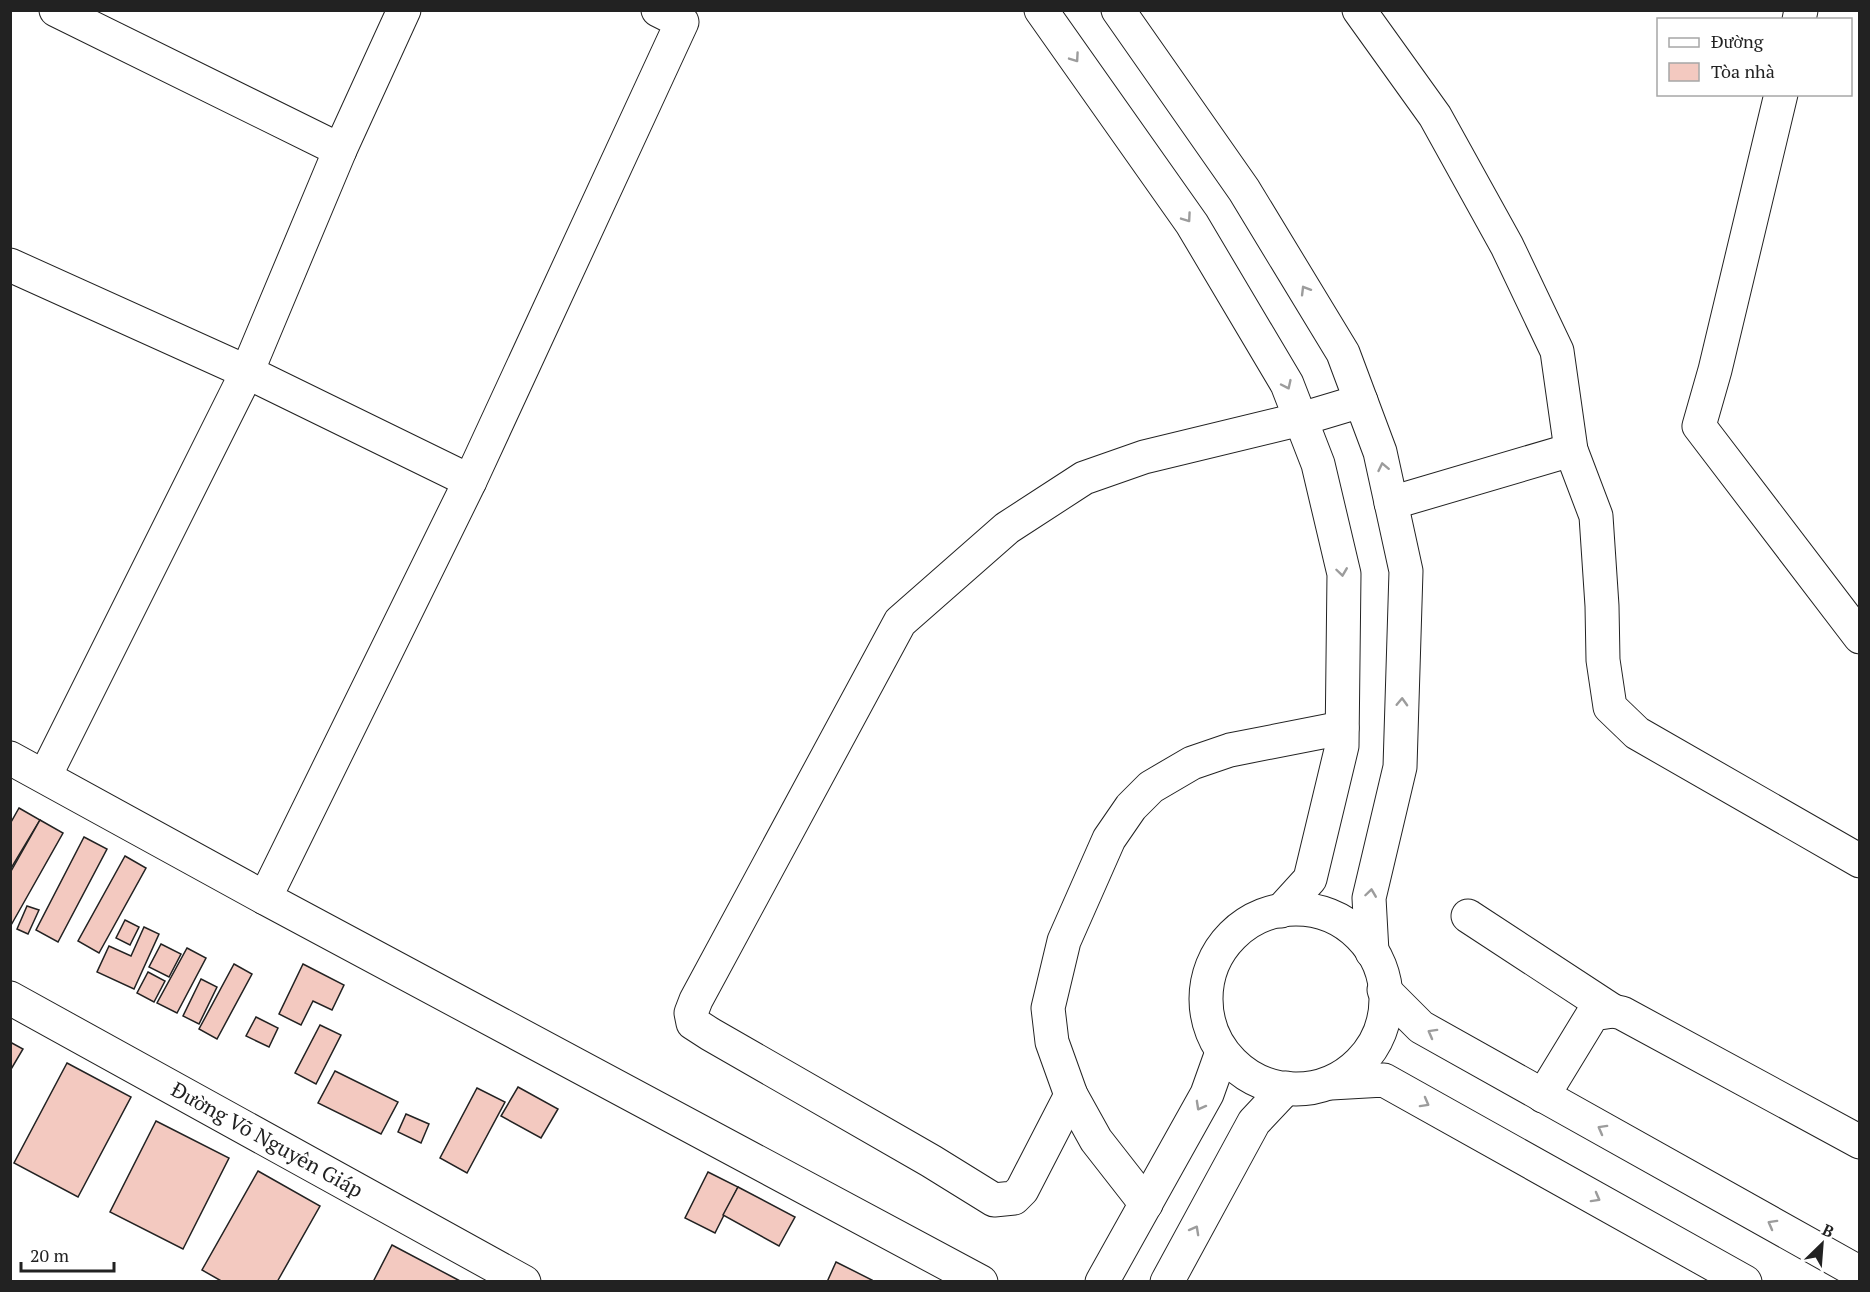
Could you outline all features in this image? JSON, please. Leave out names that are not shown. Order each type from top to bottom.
[{"type":"street","points":[[56,10],[340,150]]},
{"type":"street","points":[[45,776],[247,372],[340,150],[404,10]]},
{"type":"street","points":[[1041,10],[1192,224],[1287,384],[1318,464],[1344,574],[1341,746],[1311,879],[1281,911]]},
{"type":"street","points":[[1118,10],[1244,190],[1343,353],[1380,452],[1406,571],[1400,767],[1369,898],[1372,952]]},
{"type":"street","points":[[1359,10],[1435,116],[1507,246],[1557,351],[1571,450],[1596,516],[1603,660],[1610,707],[1637,733],[1860,861]]},
{"type":"street","points":[[265,898],[470,481],[675,14]]},
{"type":"street","points":[[1781,96],[1715,370],[1699,426],[1860,637]]},
{"type":"street","points":[[13,273],[247,372],[470,481]]},
{"type":"street","points":[[1071,1095],[1022,1190],[1014,1198],[994,1200],[932,1161],[710,1034],[693,1023],[691,1013],[900,622],[1007,528],[1084,478],[1144,458],[1301,419],[1361,401]]},
{"type":"street","points":[[1391,503],[1571,450]]},
{"type":"street","points":[[1146,1204],[1095,1140],[1071,1095],[1052,1042],[1048,1008],[1064,941],[1108,839],[1131,807],[1151,787],[1192,763],[1230,750],[1342,728]]},
{"type":"street","points":[[10,758],[265,898],[981,1281]]},
{"type":"street","points":[[1331,1083],[1357,1066],[1376,1041],[1385,1011],[1384,981],[1372,952],[1352,928],[1327,914],[1298,909],[1270,912],[1244,925],[1224,944],[1210,969],[1205,998],[1209,1026],[1222,1052],[1242,1072],[1270,1086],[1301,1089],[1331,1083],[1384,1080],[1745,1281]]},
{"type":"street","points":[[1468,916],[1613,1011],[1633,1018],[1860,1142]]},
{"type":"street","points":[[1384,990],[1421,1027],[1860,1273]]},
{"type":"street","name":"Đường Võ Nguyên Giáp","points":[[10,998],[524,1281]]},
{"type":"street","points":[[1543,1096],[1593,1014],[1613,1011]]},
{"type":"street","points":[[1102,1281],[1207,1094],[1222,1052]]},
{"type":"street","points":[[1167,1281],[1254,1122],[1286,1088]]},
{"type":"building","points":[[19,808],[40,820],[10,870],[10,824]]},
{"type":"building","points":[[40,820],[63,833],[10,927],[10,873]]},
{"type":"building","points":[[84,837],[107,849],[58,942],[36,930]]},
{"type":"building","points":[[125,856],[146,868],[99,953],[78,941]]},
{"type":"building","points":[[27,906],[39,910],[28,934],[17,929]]},
{"type":"building","points":[[125,920],[139,927],[130,945],[116,938]]},
{"type":"building","points":[[144,927],[159,934],[134,989],[97,972],[109,946],[131,956]]},
{"type":"building","points":[[161,944],[181,954],[169,977],[149,967]]},
{"type":"building","points":[[187,948],[206,958],[177,1013],[157,1003]]},
{"type":"building","points":[[234,964],[252,974],[217,1039],[199,1029]]},
{"type":"building","points":[[303,964],[344,985],[332,1010],[313,1001],[301,1025],[279,1014]]},
{"type":"building","points":[[148,972],[165,981],[154,1002],[137,993]]},
{"type":"building","points":[[201,979],[217,987],[199,1024],[183,1016]]},
{"type":"building","points":[[256,1017],[278,1028],[269,1047],[246,1036]]},
{"type":"building","points":[[320,1025],[341,1035],[316,1084],[295,1073]]},
{"type":"building","points":[[10,1042],[23,1049],[10,1071]]},
{"type":"building","points":[[67,1063],[131,1097],[78,1197],[14,1163]]},
{"type":"building","points":[[335,1071],[398,1102],[381,1134],[318,1103]]},
{"type":"building","points":[[518,1087],[558,1109],[541,1138],[501,1116]]},
{"type":"building","points":[[477,1088],[505,1102],[467,1173],[440,1158]]},
{"type":"building","points":[[406,1114],[429,1124],[421,1143],[398,1132]]},
{"type":"building","points":[[156,1121],[229,1158],[183,1249],[110,1212]]},
{"type":"building","points":[[258,1171],[320,1206],[277,1282],[223,1282],[202,1270]]},
{"type":"building","points":[[708,1172],[738,1187],[715,1233],[685,1218]]},
{"type":"building","points":[[738,1187],[795,1217],[779,1246],[723,1215]]},
{"type":"building","points":[[392,1245],[462,1282],[373,1282]]},
{"type":"building","points":[[836,1262],[872,1280],[871,1282],[827,1282]]}]
